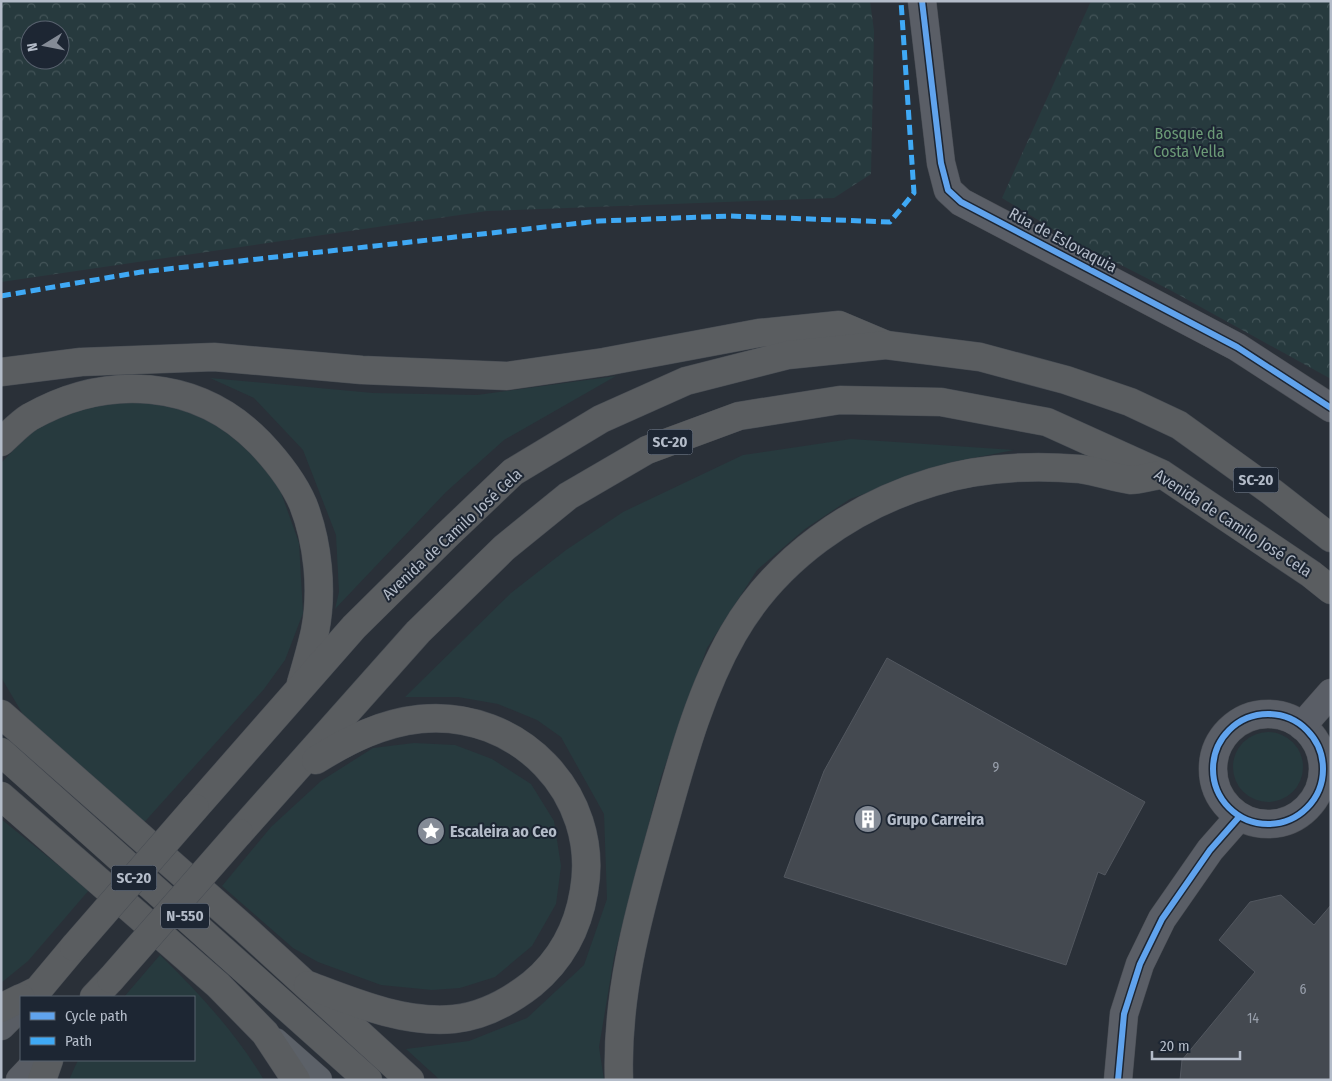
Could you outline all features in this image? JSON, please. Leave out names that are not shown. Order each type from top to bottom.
[{"type":"highway","points":[[1,372],[81,362],[214,357],[362,370],[507,376],[604,362],[759,332],[839,325],[886,345]]},
{"type":"highway","name":"Avenida de Camilo José Cela","points":[[29,996],[354,627],[447,534],[513,472],[601,419],[686,381],[788,354],[886,345],[980,357],[1066,380],[1130,402],[1179,425],[1272,492],[1331,538]]},
{"type":"highway","points":[[1,442],[29,418],[72,398],[115,388],[161,390],[211,405],[246,429],[279,463],[302,504],[314,546],[318,596],[317,613],[315,630],[300,689]]},
{"type":"highway","name":"Avenida de Camilo José Cela","points":[[103,988],[418,632],[504,548],[561,502],[647,450],[739,416],[840,400],[941,402],[1047,422],[1162,474],[1311,574],[1331,590]]},
{"type":"highway","points":[[618,1080],[622,992],[633,939],[672,796],[695,723],[715,670],[733,633],[762,594],[790,563],[824,534],[858,512],[896,494],[976,471],[1017,468],[1074,469],[1132,480],[1162,474]]},
{"type":"highway","points":[[3,714],[246,929],[410,1080]]},
{"type":"highway","points":[[291,776],[346,742],[387,725],[421,719],[453,720],[486,727],[522,744],[552,771],[574,805],[585,840],[587,876],[581,909],[567,944],[545,973],[516,996],[488,1012],[453,1019],[406,1016],[368,1007],[308,985]]},
{"type":"highway","name":"N-550","points":[[1,752],[368,1080]]},
{"type":"highway","points":[[4,801],[218,984],[265,1033],[296,1080]]},
{"type":"highway","points":[[1,1008],[20,1001]]},
{"type":"highway","points":[[42,1080],[49,1061]]},
{"type":"main road","points":[[1,1026],[20,1006]]},
{"type":"main road","points":[[265,1033],[318,1080]]},
{"type":"main road","points":[[20,1080],[38,1061]]},
{"type":"street","name":"Rúa de Eslovaquia","points":[[922,1],[941,163],[948,190],[961,202],[1238,347],[1331,408]]},
{"type":"street","points":[[1316,710],[1315,740],[1322,757],[1323,775],[1318,793],[1308,808],[1293,819],[1275,825],[1257,824],[1239,817],[1225,806],[1216,790],[1212,772],[1214,754],[1222,738],[1235,725],[1251,716],[1269,714],[1286,717],[1316,710]]},
{"type":"street","points":[[1118,1080],[1124,1014],[1140,964],[1162,919],[1210,850],[1239,817]]},
{"type":"green space","points":[[1,1],[870,1],[874,31],[871,174],[834,198],[487,211],[1,282]]},
{"type":"green space","name":"Bosque da Costa Vella","points":[[1091,1],[1331,1],[1331,379],[1170,290],[1064,236],[1002,198]]},
{"type":"green space","points":[[616,376],[504,440],[446,492],[335,609],[339,592],[336,535],[303,450],[254,398],[210,378],[373,393],[477,395]]},
{"type":"green space","points":[[155,395],[207,413],[248,448],[279,487],[299,543],[303,613],[285,660],[264,689],[140,827],[32,730],[1,677],[1,463],[40,423],[96,402]]},
{"type":"green space","points":[[851,439],[1014,450],[953,462],[850,499],[805,529],[757,570],[707,648],[661,777],[614,957],[599,1047],[604,1080],[440,1080],[406,1049],[469,1041],[527,1018],[584,965],[607,899],[604,814],[561,737],[537,720],[498,704],[458,697],[405,697],[511,593],[566,550],[623,512],[743,455]]},
{"type":"green space","points":[[1268,732],[1281,735],[1293,742],[1300,754],[1303,767],[1300,780],[1293,792],[1281,799],[1268,802],[1255,799],[1243,792],[1236,780],[1233,767],[1236,754],[1243,742],[1255,735]]},
{"type":"green space","points":[[414,743],[455,745],[492,759],[531,784],[554,821],[561,866],[556,904],[532,946],[495,977],[460,988],[432,990],[381,985],[318,962],[293,948],[222,886],[271,827],[321,781],[373,748]]},
{"type":"green space","points":[[1,819],[89,890],[28,961],[1,983]]},
{"type":"green space","points":[[160,955],[216,1014],[264,1080],[69,1080],[78,1061],[195,1061],[195,996],[125,996]]},
{"type":"building","points":[[887,658],[1145,802],[1105,875],[1098,872],[1066,965],[784,877],[824,771]]},
{"type":"building","points":[[1281,895],[1314,925],[1331,905],[1331,1080],[1180,1080],[1182,1060],[1255,972],[1219,940],[1250,902]]},
{"type":"marked path","points":[[1,296],[141,272],[599,221],[730,216],[890,222],[914,193],[901,1]]},
{"type":"cycle path","points":[[922,1],[941,163],[948,190],[961,202],[1237,347],[1331,408]]},
{"type":"cycle path","points":[[1268,714],[1289,718],[1307,730],[1319,748],[1323,769],[1319,790],[1307,808],[1289,820],[1268,824],[1247,820],[1229,808],[1217,790],[1213,769],[1217,748],[1229,730],[1247,718],[1268,714]]},
{"type":"cycle path","points":[[1118,1080],[1124,1014],[1140,964],[1162,919],[1210,850],[1239,817]]},
{"type":"place","name":"Grupo Carreira","points":[[868,819]]},
{"type":"place","name":"Escaleira ao Ceo","points":[[431,831]]}]
